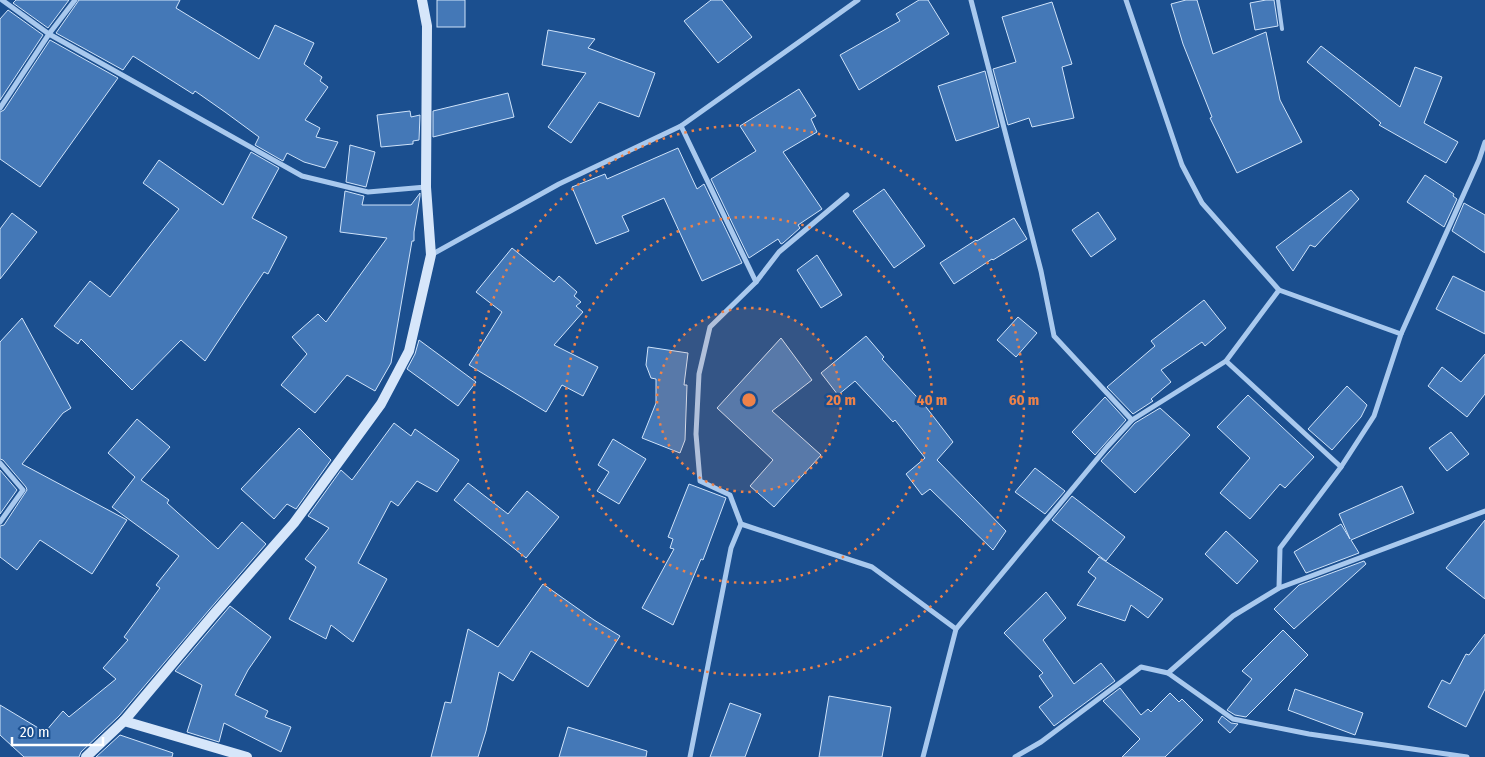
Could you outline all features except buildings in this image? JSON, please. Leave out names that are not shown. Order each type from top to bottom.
[{"type":"street","points":[[2,0],[49,34],[302,176],[368,192],[426,187]]},
{"type":"street","points":[[0,108],[49,34],[75,0]]},
{"type":"street","points":[[86,757],[124,720],[294,523],[381,404],[409,351],[431,255],[426,187],[427,26],[422,0]]},
{"type":"street","points":[[431,255],[559,184],[681,126],[858,0]]},
{"type":"street","points":[[971,0],[1041,270],[1054,336],[1132,420]]},
{"type":"street","points":[[1126,0],[1182,165],[1202,203],[1279,290],[1401,334]]},
{"type":"street","points":[[681,126],[756,282]]},
{"type":"street","points":[[1278,588],[1280,548],[1341,467],[1374,416],[1401,334],[1479,160],[1485,142]]},
{"type":"street","points":[[690,757],[731,548],[741,524],[730,495],[700,481],[696,434],[699,374],[710,327],[756,282],[778,252],[847,195]]},
{"type":"street","points":[[924,757],[956,629],[1101,454],[1132,420],[1226,361],[1279,290]]},
{"type":"street","points":[[1226,361],[1341,467]]},
{"type":"street","points":[[0,463],[24,490],[0,522]]},
{"type":"street","points":[[1168,673],[1233,616],[1278,588],[1485,511]]},
{"type":"street","points":[[741,524],[872,567],[956,629]]},
{"type":"street","points":[[1015,757],[1041,742],[1140,667],[1168,673],[1233,719],[1308,734],[1467,757]]},
{"type":"street","points":[[124,720],[248,757]]},
{"type":"lane","points":[[1278,0],[1282,29]]}]
